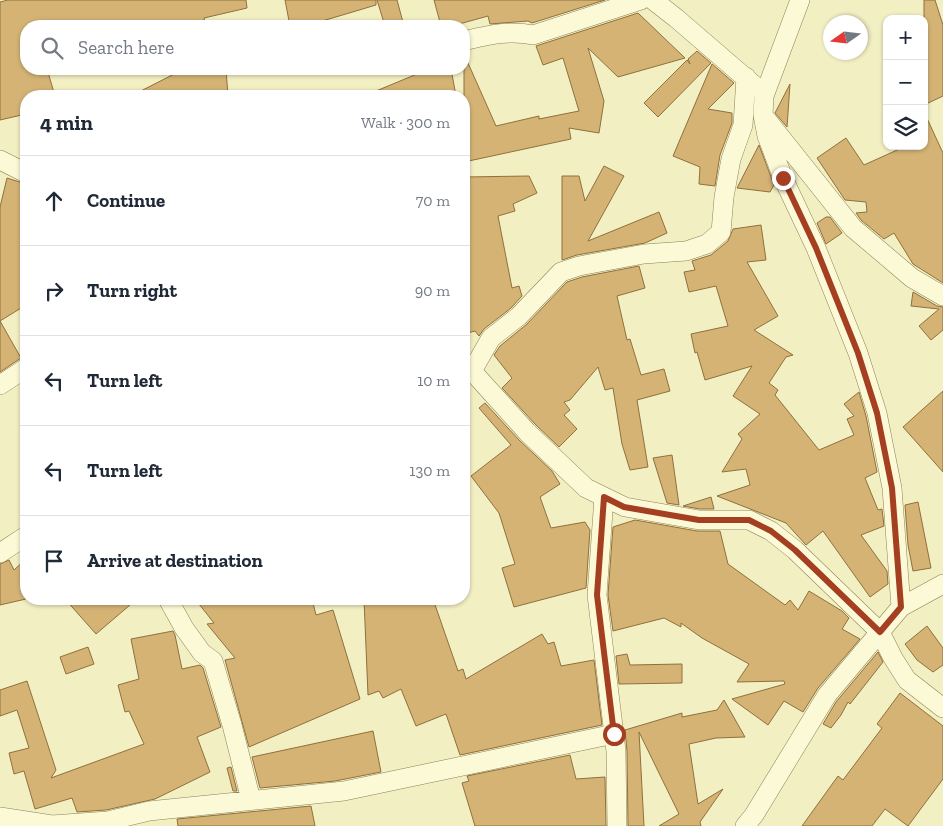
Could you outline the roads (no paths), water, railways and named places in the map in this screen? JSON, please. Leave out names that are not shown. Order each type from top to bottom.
[{"type":"street","points":[[470,39],[503,33],[533,35],[641,0]]},
{"type":"street","points":[[653,0],[674,9],[746,77],[764,105],[853,228],[912,278],[943,296]]},
{"type":"street","points":[[800,0],[764,105],[767,136],[783,178],[816,248],[858,353],[877,413],[892,488],[901,607]]},
{"type":"street","points":[[470,365],[491,338],[519,316],[561,272],[579,266],[644,254],[686,251],[708,244],[721,232],[724,197],[731,159],[743,125],[746,77]]},
{"type":"street","points":[[0,160],[20,170]]},
{"type":"street","points":[[470,370],[527,432],[586,488],[624,507],[699,520],[749,520],[771,531],[795,550],[880,632],[907,680],[943,708]]},
{"type":"street","points":[[0,385],[20,372]]},
{"type":"street","points":[[604,497],[597,595],[616,751],[617,826]]},
{"type":"street","points":[[0,553],[20,540]]},
{"type":"street","points":[[745,826],[754,815],[827,695],[901,607],[943,584]]},
{"type":"street","points":[[171,605],[184,628],[202,653],[213,661],[251,800]]},
{"type":"street","points":[[0,817],[52,825],[133,821],[149,811],[344,791],[614,734]]}]
